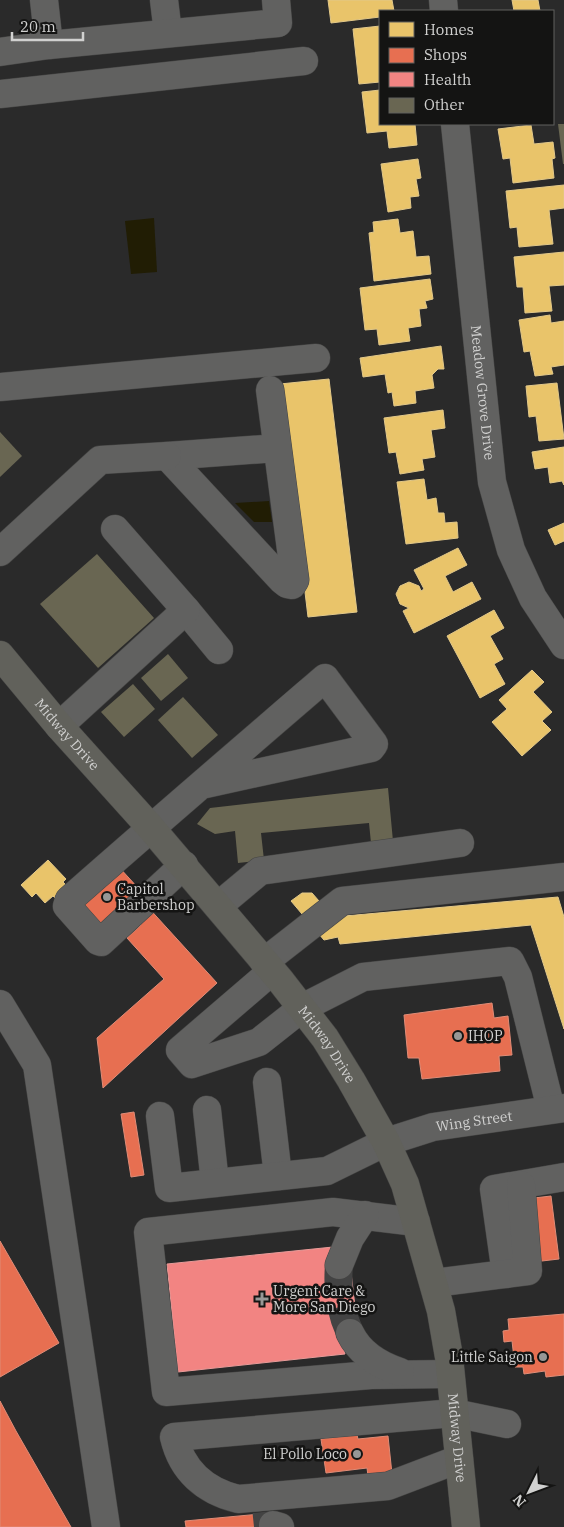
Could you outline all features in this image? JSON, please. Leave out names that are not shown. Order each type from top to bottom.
[{"type":"main road","name":"Midway Drive","points":[[0,656],[59,726],[184,865],[302,1008],[351,1080],[386,1142],[404,1184],[441,1311],[460,1459],[466,1527]]},
{"type":"street","points":[[44,0],[49,45]]},
{"type":"street","points":[[164,0],[168,34]]},
{"type":"street","points":[[0,52],[49,45],[278,23],[276,0]]},
{"type":"street","points":[[0,94],[304,61]]},
{"type":"street","name":"Meadow Grove Drive","points":[[455,125],[492,482],[510,550],[533,598],[564,645]]},
{"type":"street","points":[[0,386],[316,358]]},
{"type":"street","points":[[167,456],[282,580],[292,585],[295,580],[270,390]]},
{"type":"street","points":[[0,552],[100,460],[277,448]]},
{"type":"street","points":[[116,530],[219,650]]},
{"type":"street","points":[[59,726],[186,610]]},
{"type":"street","points":[[184,865],[104,940],[98,942],[67,906],[68,902],[151,828],[200,785],[325,678],[374,744],[371,748],[200,785]]},
{"type":"street","points":[[218,906],[260,870],[460,843]]},
{"type":"street","points":[[558,1109],[518,977],[510,961],[363,977],[302,1008],[259,1042],[192,1064],[180,1050],[268,967],[342,901],[564,877]]},
{"type":"street","points":[[0,1004],[37,1065],[106,1527]]},
{"type":"street","points":[[267,1082],[278,1176]]},
{"type":"street","name":"Wing Street","points":[[160,1116],[169,1188],[326,1170],[386,1142],[433,1127],[558,1109]]},
{"type":"street","points":[[207,1110],[215,1183]]},
{"type":"street","points":[[434,1283],[546,1269],[542,1181],[494,1190],[517,1272]]},
{"type":"street","points":[[416,1222],[333,1212],[148,1232],[166,1392],[404,1374],[450,1374]]},
{"type":"street","points":[[339,1265],[350,1238],[365,1215]]},
{"type":"street","points":[[350,1333],[365,1353],[381,1365],[404,1374]]},
{"type":"street","points":[[460,1459],[388,1486],[238,1499],[222,1495],[202,1482],[185,1466],[178,1453],[174,1437],[454,1413],[507,1424]]},
{"type":"shaded area","points":[[154,218],[157,272],[131,274],[125,221]]},
{"type":"shaded area","points":[[269,501],[272,522],[254,522],[235,503]]},
{"type":"building: Homes","points":[[328,0],[392,0],[394,10],[379,10],[379,17],[331,23]]},
{"type":"building: Homes","points":[[512,0],[538,0],[540,10],[514,10]]},
{"type":"building: Homes","points":[[379,26],[379,82],[359,84],[353,29]]},
{"type":"building: Homes","points":[[379,90],[379,125],[415,125],[417,145],[389,148],[387,131],[367,133],[362,92]]},
{"type":"building: Homes","points":[[531,125],[534,144],[553,142],[555,158],[552,159],[554,178],[513,183],[510,158],[503,159],[498,129]]},
{"type":"building: Homes","points":[[418,159],[421,178],[416,179],[419,196],[410,197],[411,208],[388,212],[381,164]]},
{"type":"building: Homes","points":[[564,185],[564,208],[549,210],[553,244],[519,247],[517,227],[510,228],[506,191]]},
{"type":"building: Homes","points":[[398,219],[400,233],[413,231],[416,257],[429,256],[431,274],[374,281],[369,233],[374,232],[373,222]]},
{"type":"building: Homes","points":[[564,252],[564,285],[549,286],[552,311],[525,313],[523,287],[517,287],[514,257]]},
{"type":"building: Homes","points":[[430,279],[433,299],[425,301],[427,308],[419,309],[421,326],[408,328],[410,341],[379,345],[377,329],[365,330],[360,288]]},
{"type":"building: Homes","points":[[550,315],[551,323],[564,321],[564,365],[551,367],[553,374],[535,376],[530,351],[524,352],[519,320]]},
{"type":"building: Homes","points":[[441,346],[444,369],[438,369],[432,375],[434,388],[415,391],[416,403],[394,406],[392,392],[388,393],[385,374],[363,377],[360,358]]},
{"type":"building: Homes","points":[[329,379],[357,612],[308,617],[280,384]]},
{"type":"building: Homes","points":[[557,383],[564,439],[539,441],[536,416],[529,417],[526,386]]},
{"type":"building: Homes","points":[[443,410],[445,428],[431,430],[435,457],[422,459],[424,470],[400,474],[396,452],[389,453],[384,418]]},
{"type":"building: Homes","points":[[564,447],[564,485],[562,481],[550,483],[548,467],[535,469],[532,452]]},
{"type":"building: Homes","points":[[424,479],[427,500],[436,498],[438,513],[444,513],[445,523],[457,522],[458,538],[406,544],[397,482]]},
{"type":"building: Homes","points":[[564,523],[564,541],[555,545],[548,530]]},
{"type":"building: Homes","points":[[458,548],[467,565],[445,576],[453,592],[472,582],[481,599],[414,633],[403,611],[409,608],[400,604],[396,594],[400,586],[409,582],[419,586],[421,591],[424,589],[414,570]]},
{"type":"building: Homes","points":[[494,610],[504,628],[490,636],[503,659],[494,664],[505,684],[480,698],[447,636]]},
{"type":"building: Homes","points":[[532,670],[544,682],[533,692],[552,712],[542,721],[551,730],[522,756],[492,722],[507,709],[499,700]]},
{"type":"building: Homes","points":[[48,860],[66,879],[63,882],[69,888],[56,899],[53,896],[45,903],[36,893],[32,897],[21,885]]},
{"type":"building: Homes","points":[[302,893],[312,893],[333,917],[558,897],[564,917],[564,1029],[531,925],[340,944],[338,937],[324,940],[291,901]]},
{"type":"building: Shops","name":"Capitol Barbershop","points":[[118,866],[139,889],[101,924],[79,901]]},
{"type":"building: Shops","points":[[146,905],[217,983],[103,1088],[97,1038],[164,979],[127,938],[141,925],[133,917]]},
{"type":"building: Shops","name":"IHOP","points":[[492,1003],[494,1018],[508,1016],[512,1055],[499,1056],[500,1071],[422,1079],[419,1058],[408,1058],[404,1015]]},
{"type":"building: Shops","points":[[134,1112],[144,1175],[131,1177],[121,1114]]},
{"type":"building: Shops","points":[[551,1196],[559,1259],[499,1266],[491,1203]]},
{"type":"building: Shops","points":[[0,1241],[59,1343],[0,1377]]},
{"type":"building: Shops","points":[[564,1314],[564,1375],[546,1377],[545,1371],[524,1374],[523,1367],[515,1367],[512,1341],[504,1342],[503,1331],[509,1330],[508,1319]]},
{"type":"building: Shops","points":[[0,1401],[16,1431],[71,1527],[0,1527]]},
{"type":"building: Shops","name":"El Pollo Loco","points":[[357,1435],[358,1439],[388,1436],[392,1474],[368,1476],[367,1468],[326,1473],[321,1439]]},
{"type":"building: Shops","points":[[271,1513],[273,1527],[186,1527],[185,1521]]},
{"type":"building: Health","name":"Urgent Care & More San Diego","points":[[333,1247],[350,1264],[358,1332],[341,1334],[345,1354],[178,1372],[167,1264]]},
{"type":"building: Other","points":[[558,124],[564,124],[564,164],[563,164]]},
{"type":"building: Other","points":[[0,432],[22,456],[0,477]]},
{"type":"building: Other","points":[[97,554],[154,618],[98,668],[40,604]]},
{"type":"building: Other","points":[[168,654],[188,678],[161,701],[141,678]]},
{"type":"building: Other","points":[[133,684],[155,709],[124,737],[101,712]]},
{"type":"building: Other","points":[[183,697],[218,735],[192,758],[158,720]]},
{"type":"building: Other","points":[[388,788],[393,841],[371,843],[369,823],[261,833],[264,860],[238,863],[235,831],[215,834],[197,824],[210,808]]},
{"type":"tunnel","points":[[339,1265],[338,1283],[340,1300],[350,1333]]},
{"type":"tunnel","points":[[254,1527],[273,1525]]},
{"type":"place","name":"Capitol Barbershop","points":[[107,897]]},
{"type":"place","name":"IHOP","points":[[458,1036]]},
{"type":"place","name":"Urgent Care & More San Diego","points":[[262,1299]]},
{"type":"place","name":"Little Saigon","points":[[543,1357]]},
{"type":"place","name":"El Pollo Loco","points":[[357,1454]]}]
